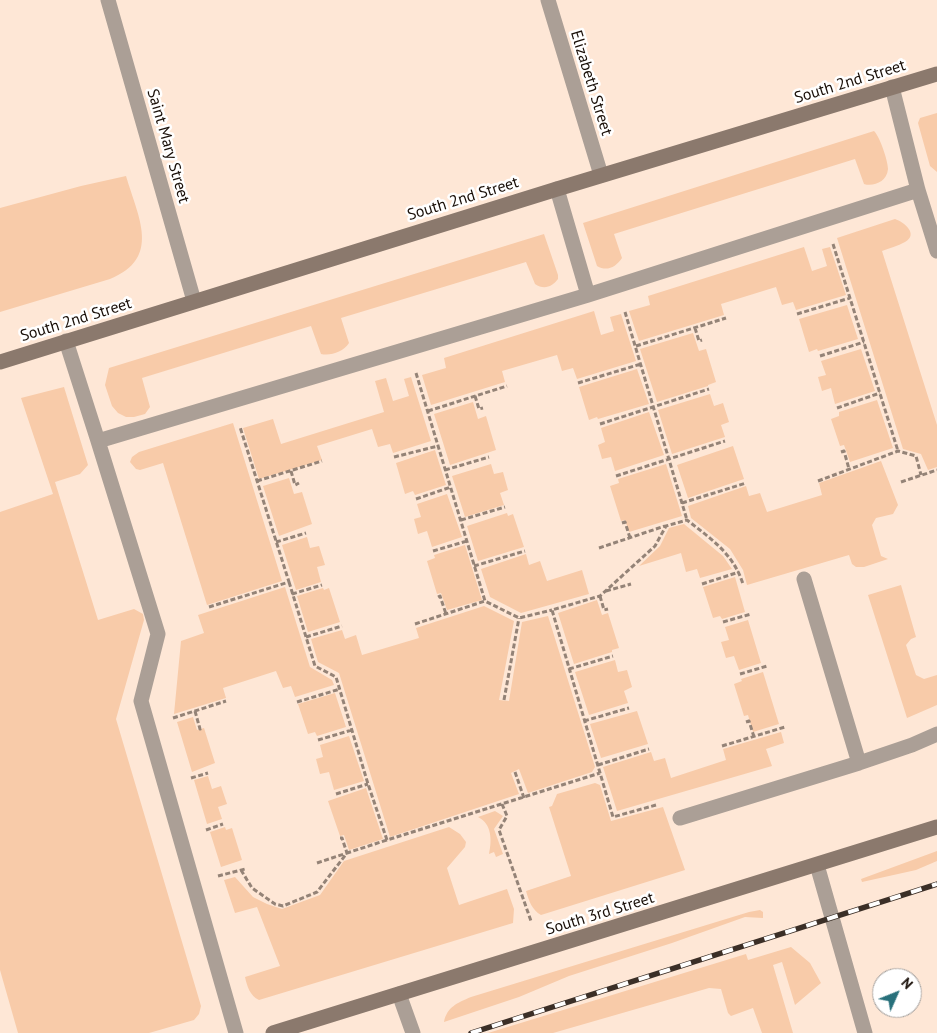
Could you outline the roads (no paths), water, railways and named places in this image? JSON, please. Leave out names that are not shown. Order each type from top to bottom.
[{"type":"main road","name":"South 2nd Street","points":[[0,362],[601,175],[937,74]]},
{"type":"main road","name":"South 3rd Street","points":[[273,1033],[937,827]]},
{"type":"street","name":"Saint Mary Street","points":[[108,0],[194,301]]},
{"type":"street","name":"Elizabeth Street","points":[[548,0],[601,175]]},
{"type":"street","points":[[892,88],[918,190],[937,252]]},
{"type":"street","points":[[557,189],[588,295]]},
{"type":"street","points":[[98,441],[588,295],[918,190]]},
{"type":"street","points":[[66,341],[158,634],[141,701],[236,1033]]},
{"type":"street","points":[[804,579],[859,763]]},
{"type":"street","points":[[680,818],[859,763],[912,745],[937,734]]},
{"type":"street","points":[[817,865],[865,1033]]},
{"type":"street","points":[[399,994],[413,1033]]},
{"type":"railway","points":[[471,1033],[937,884]]}]
